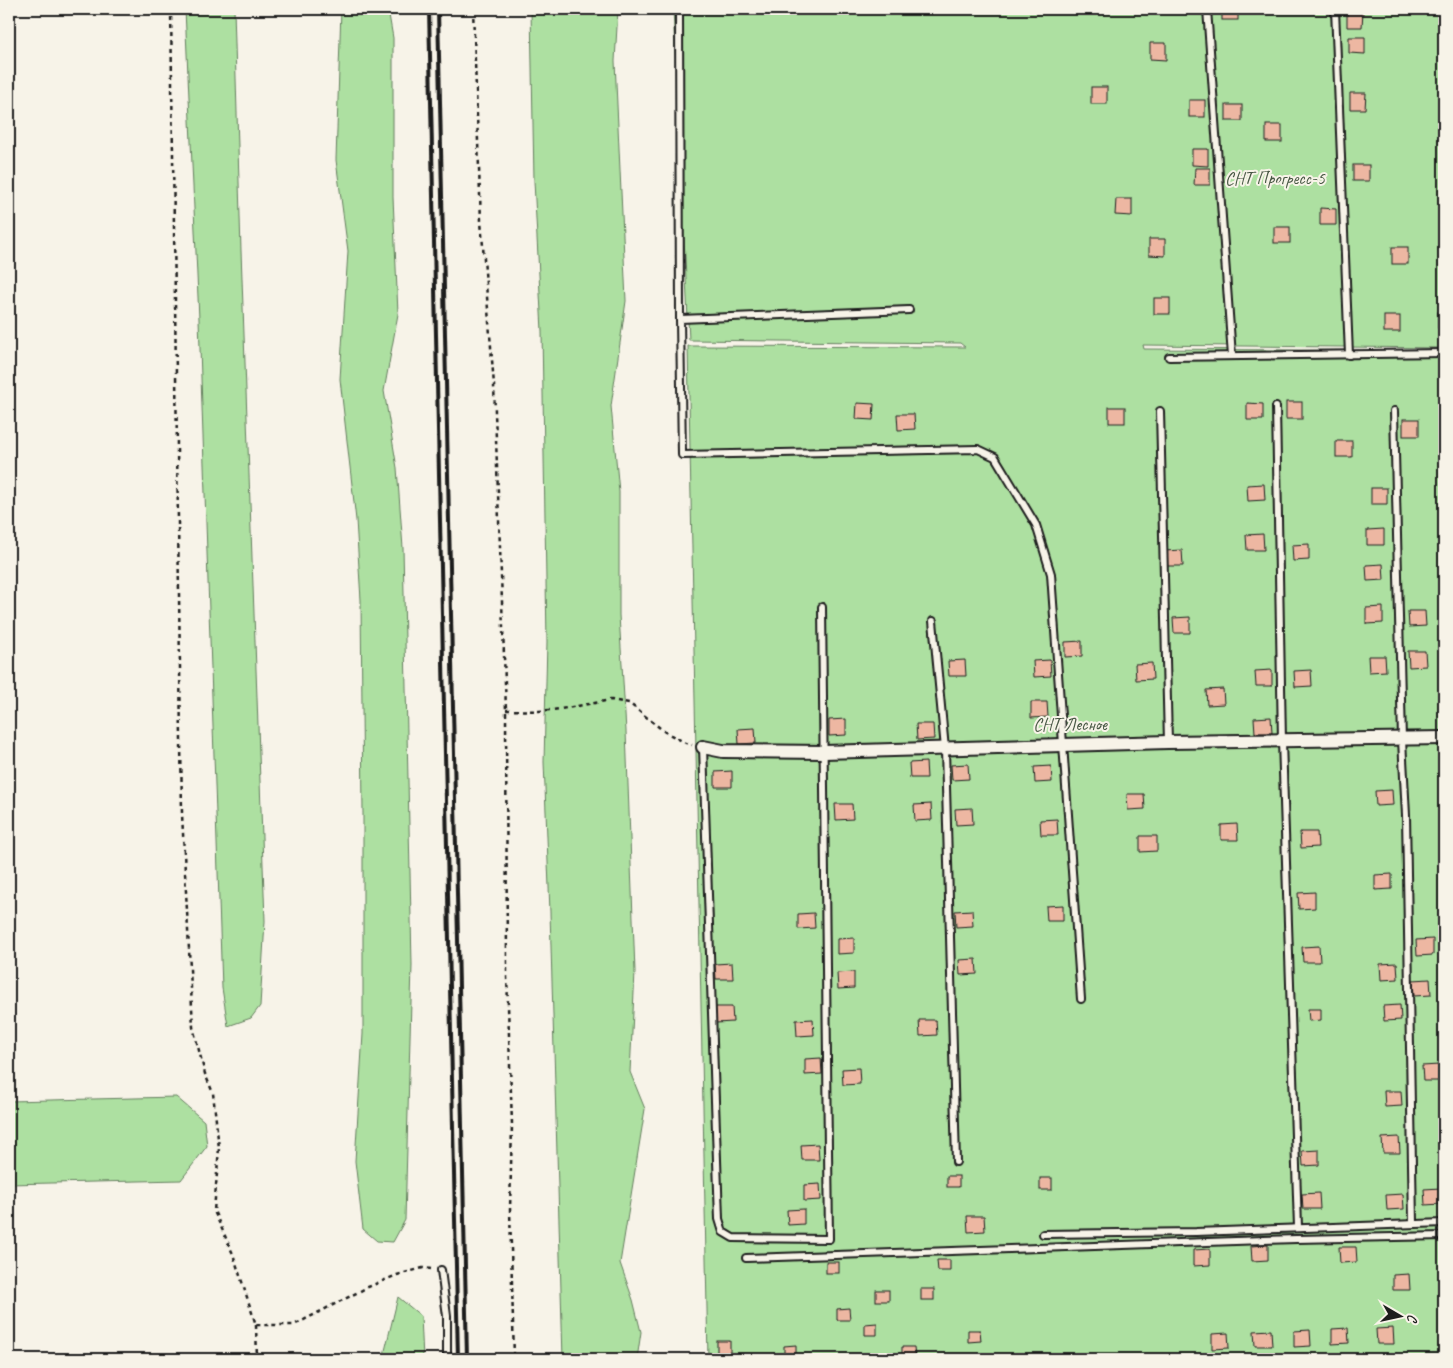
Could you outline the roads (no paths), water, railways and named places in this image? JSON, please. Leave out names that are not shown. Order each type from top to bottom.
[{"type":"street","points":[[703,747],[723,751],[824,752],[1168,742],[1444,738]]},
{"type":"lane","points":[[679,9],[682,455],[978,449],[995,457],[1036,525],[1051,574],[1081,999]]},
{"type":"lane","points":[[1207,9],[1232,356]]},
{"type":"lane","points":[[1334,9],[1349,355]]},
{"type":"lane","points":[[680,319],[909,310]]},
{"type":"lane","points":[[1169,357],[1444,353]]},
{"type":"lane","points":[[1276,407],[1282,741],[1298,1228]]},
{"type":"lane","points":[[1160,411],[1168,742]]},
{"type":"lane","points":[[1394,411],[1402,740],[1406,825],[1414,1224]]},
{"type":"lane","points":[[703,747],[718,1219],[723,1232],[733,1238],[829,1239],[822,607]]},
{"type":"lane","points":[[933,621],[945,749],[956,1162]]},
{"type":"lane","points":[[1043,1234],[1196,1232],[1444,1223]]},
{"type":"lane","points":[[746,1258],[1296,1239],[1444,1236]]},
{"type":"lane","points":[[441,1270],[447,1316],[447,1359]]},
{"type":"railway","points":[[429,9],[458,1359]]},
{"type":"railway","points":[[438,9],[467,1359]]},
{"type":"park label","name":"СНТ Прогресс-5","points":[[1275,178]]},
{"type":"park label","name":"СНТ Лесное","points":[[1070,724]]}]
